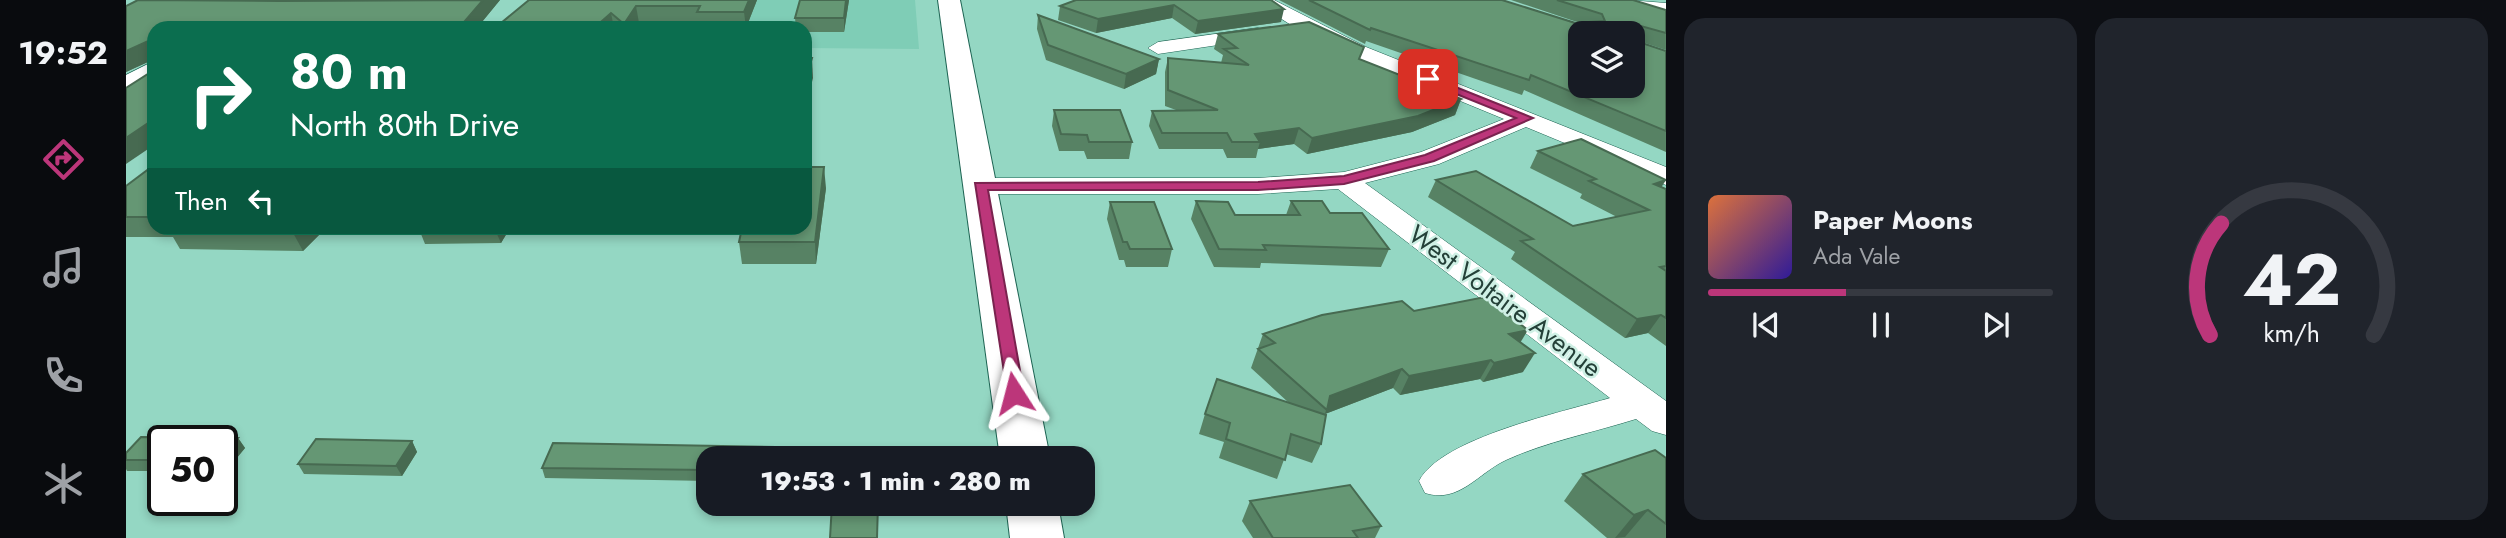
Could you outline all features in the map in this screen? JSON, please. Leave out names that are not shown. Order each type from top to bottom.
[{"type":"main road","points":[[949,0],[1023,446]]},
{"type":"main road","points":[[1034,516],[1037,538]]},
{"type":"street","points":[[1261,0],[1308,27],[1617,153],[1666,177]]},
{"type":"street","points":[[1637,0],[1666,9]]},
{"type":"street","points":[[1158,48],[1308,27]]},
{"type":"street","points":[[126,85],[147,72]]},
{"type":"street","points":[[980,186],[1258,186],[1344,180],[1430,158],[1527,118]]},
{"type":"street","name":"West Voltaire Avenue","points":[[1344,180],[1654,412]]},
{"type":"street","points":[[1440,481],[1492,449],[1654,412]]},
{"type":"shaded area","points":[[660,0],[915,0],[919,49],[812,48],[812,21],[647,21]]},
{"type":"building","points":[[138,0],[483,0],[465,21],[147,21],[147,56],[146,42],[126,51],[126,6]]},
{"type":"building","points":[[529,0],[749,0],[744,12],[697,12],[700,6],[636,6],[626,21],[620,21],[611,13],[602,21],[504,21]]},
{"type":"building","points":[[800,0],[846,0],[844,18],[795,18]]},
{"type":"building","points":[[1076,0],[1271,0],[1284,9],[1198,21],[1174,5],[1098,19],[1060,6]]},
{"type":"building","points":[[1309,0],[1502,0],[1569,21],[1568,90],[1531,75],[1529,80],[1371,28],[1370,30]]},
{"type":"building","points":[[1557,0],[1633,0],[1666,10],[1666,33],[1645,27],[1645,21],[1605,21],[1602,14]]},
{"type":"building","points":[[1038,15],[1159,59],[1126,74],[1048,45]]},
{"type":"building","points":[[1309,22],[1364,47],[1359,59],[1461,99],[1418,116],[1312,138],[1299,128],[1255,134],[1260,142],[1232,142],[1227,133],[1162,133],[1152,111],[1218,110],[1168,90],[1168,58],[1249,65],[1224,49],[1237,48],[1218,34]]},
{"type":"building","points":[[1645,44],[1666,51],[1666,131],[1586,98],[1645,98]]},
{"type":"building","points":[[147,74],[147,124],[126,138],[126,88]]},
{"type":"building","points":[[1054,110],[1120,110],[1132,142],[1089,142],[1087,135],[1061,134]]},
{"type":"building","points":[[1581,139],[1666,180],[1654,184],[1666,189],[1666,266],[1660,267],[1666,271],[1666,318],[1661,315],[1637,319],[1521,241],[1533,239],[1436,180],[1476,171],[1573,226],[1649,210],[1589,181],[1596,179],[1538,151]]},
{"type":"building","points":[[812,167],[824,167],[815,242],[739,242],[740,235],[812,235]]},
{"type":"building","points":[[147,170],[147,217],[126,217],[126,186]]},
{"type":"building","points":[[1196,201],[1228,202],[1235,215],[1300,215],[1291,201],[1322,201],[1330,213],[1362,213],[1389,249],[1263,245],[1266,250],[1219,249]]},
{"type":"building","points":[[1110,202],[1154,202],[1172,249],[1130,249],[1127,242],[1123,242]]},
{"type":"building","points":[[1485,297],[1528,330],[1509,334],[1535,353],[1494,363],[1491,360],[1409,376],[1402,369],[1330,396],[1327,410],[1258,349],[1275,343],[1263,334],[1322,315],[1402,301],[1414,311]]},
{"type":"building","points":[[1217,379],[1326,415],[1321,444],[1291,434],[1285,460],[1226,439],[1230,423],[1205,414]]},
{"type":"building","points":[[141,437],[147,437],[147,460],[126,460],[126,453]]},
{"type":"building","points":[[316,439],[412,441],[396,466],[298,464]]},
{"type":"building","points":[[553,443],[719,446],[696,446],[696,470],[542,468]]},
{"type":"building","points":[[1655,450],[1666,458],[1666,524],[1648,510],[1634,515],[1583,474]]},
{"type":"building","points":[[1350,485],[1381,526],[1353,531],[1358,538],[1273,538],[1250,501]]},
{"type":"building","points":[[831,516],[878,516],[877,538],[830,538]]},
{"type":"route","points":[[1014,393],[980,186],[1258,186],[1344,180],[1430,158],[1527,118],[1428,79]]}]
